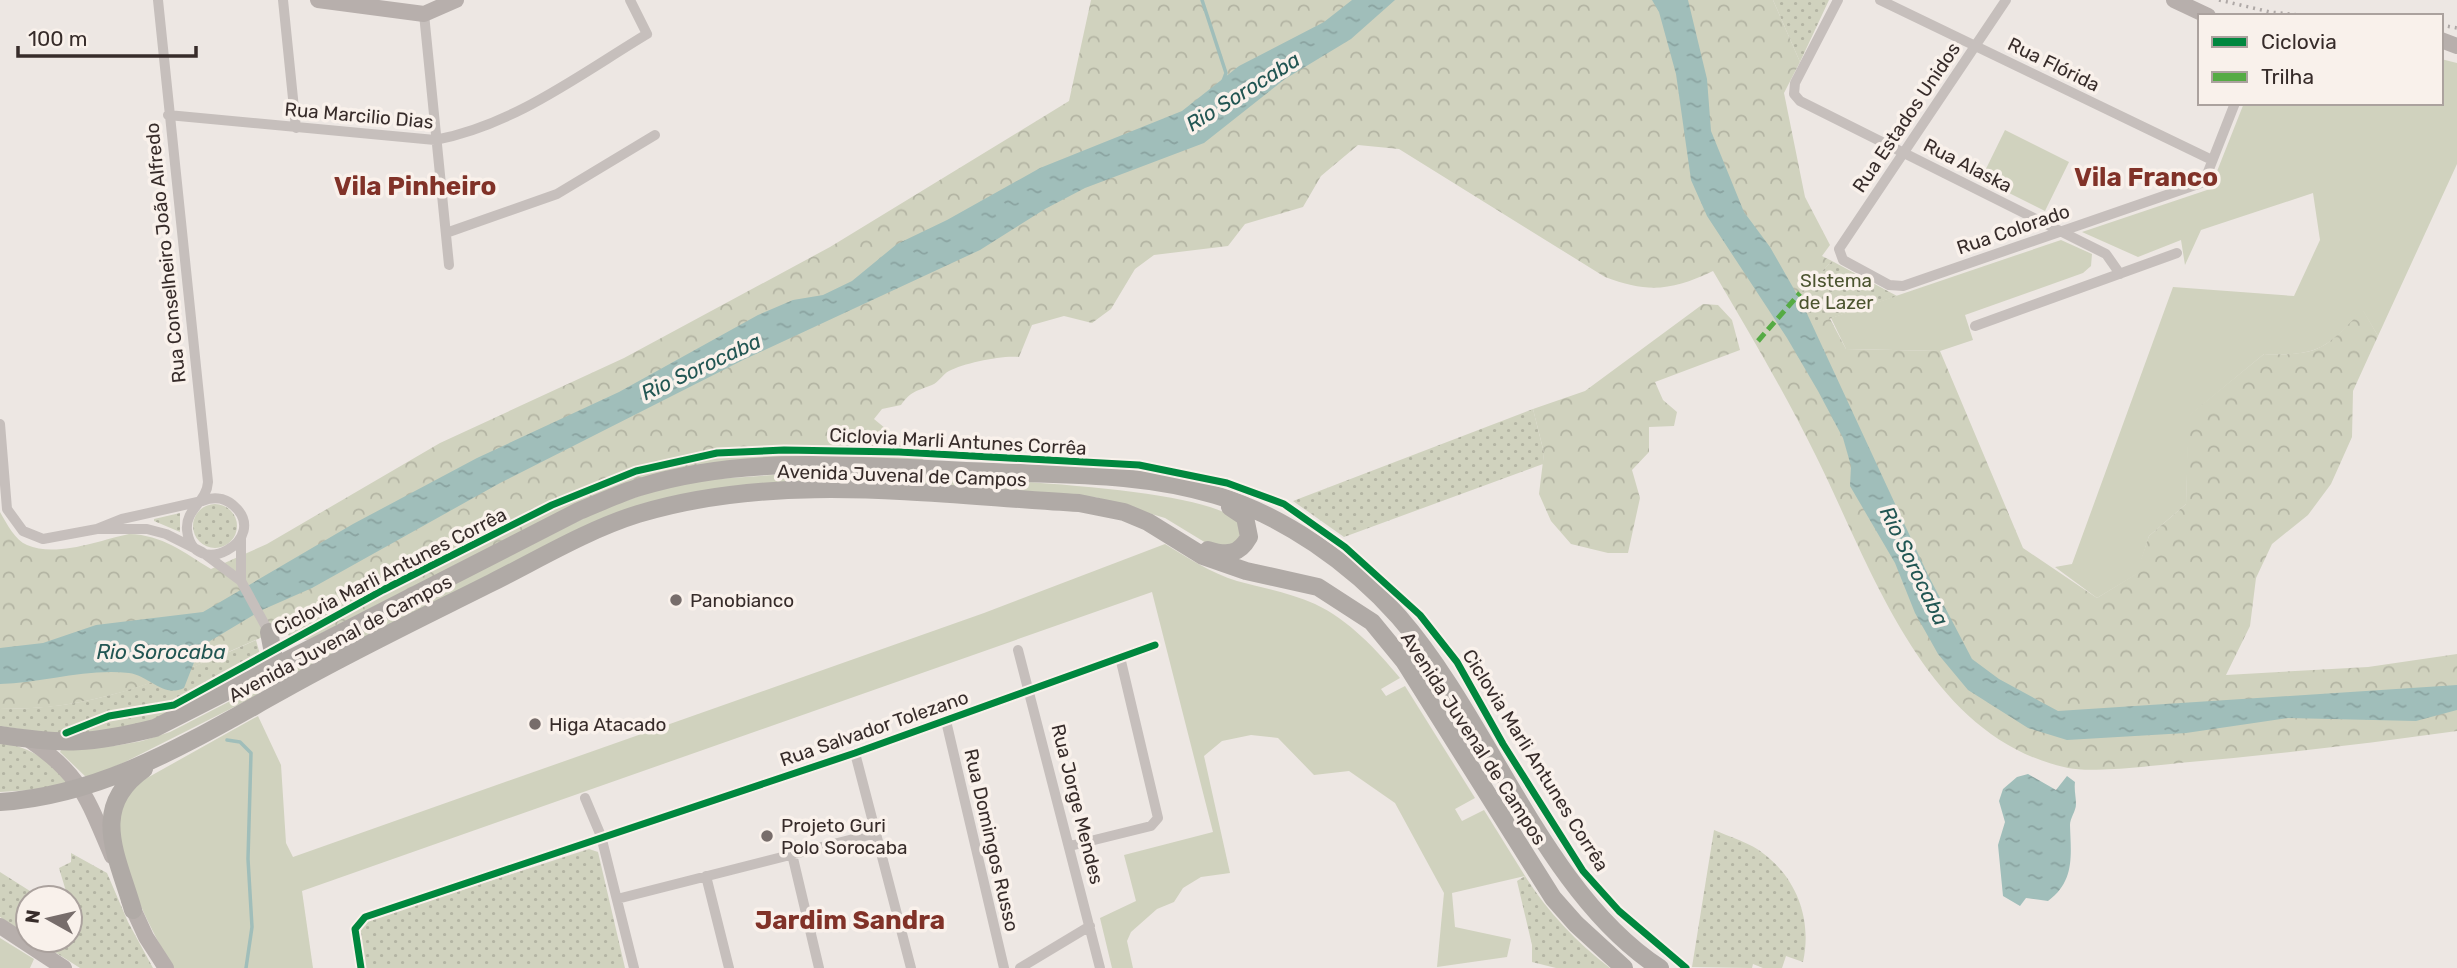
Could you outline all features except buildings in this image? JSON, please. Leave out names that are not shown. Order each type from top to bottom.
[{"type":"highway","name":"Avenida Juvenal de Campos","points":[[0,735],[77,743],[155,728],[579,511],[640,487],[681,477],[789,465],[1132,477],[1213,494],[1260,514],[1327,554],[1363,582],[1399,617],[1431,659],[1591,907],[1637,953],[1660,968]]},
{"type":"highway","points":[[1148,522],[1219,553],[1239,550],[1249,537],[1245,517],[1232,508],[1157,482]]},
{"type":"highway","name":"Avenida Juvenal de Campos","points":[[0,802],[42,799],[83,789],[166,754],[587,535],[637,514],[688,502],[789,488],[1079,503],[1124,512],[1148,522],[1203,556],[1246,571],[1318,587],[1372,622],[1404,661],[1553,898],[1576,925],[1624,968]]},
{"type":"highway","points":[[269,632],[285,647],[306,649]]},
{"type":"highway","points":[[257,675],[273,653],[269,632]]},
{"type":"highway","points":[[259,704],[274,685],[284,661]]},
{"type":"highway","points":[[133,910],[111,834],[110,816],[121,789],[166,754]]},
{"type":"main road","points":[[317,0],[424,14],[456,0]]},
{"type":"main road","points":[[2174,0],[2204,14]]},
{"type":"main road","points":[[27,739],[58,759],[83,789],[133,910],[166,968]]},
{"type":"main road","points":[[0,926],[64,968]]},
{"type":"street","name":"Rua Conselheiro João Alfredo","points":[[158,0],[208,482],[202,501]]},
{"type":"street","points":[[283,0],[296,128]]},
{"type":"street","name":"Rua Marcilio Dias","points":[[168,116],[435,140],[469,134],[504,120],[647,34],[630,0]]},
{"type":"street","name":"Rua Alaska","points":[[1838,0],[1795,83],[1794,94],[1800,101],[2106,254],[2120,274]]},
{"type":"street","name":"Rua Flórida","points":[[1880,0],[2213,160]]},
{"type":"street","name":"Rua Estados Unidos","points":[[1839,254],[1839,249],[2006,0]]},
{"type":"street","points":[[424,14],[449,265]]},
{"type":"street","points":[[2213,160],[2234,105]]},
{"type":"street","points":[[446,233],[557,194],[655,135]]},
{"type":"street","name":"Rua Colorado","points":[[1839,254],[1843,260],[1896,287],[2204,182],[2213,160]]},
{"type":"street","points":[[1975,326],[2177,253]]},
{"type":"street","points":[[0,424],[7,509],[16,525],[31,535],[43,539],[97,529],[122,519],[217,498],[234,505],[243,522],[242,581]]},
{"type":"street","points":[[202,501],[191,511],[187,529],[190,538],[202,552],[220,554],[236,545],[241,537]]},
{"type":"street","points":[[97,529],[152,530],[202,552],[242,581],[284,661]]},
{"type":"street","name":"Rua Salvador Tolezano","points":[[361,968],[355,929],[360,920],[601,836],[855,753],[1155,645]]},
{"type":"street","name":"Rua Jorge Mendes","points":[[1018,650],[1031,690],[1100,968]]},
{"type":"street","points":[[1070,846],[1156,822],[1158,818],[1120,657]]},
{"type":"street","name":"Rua Domingos Russo","points":[[946,721],[1004,968]]},
{"type":"street","points":[[855,753],[911,968]]},
{"type":"street","points":[[585,798],[601,836],[634,968]]},
{"type":"street","points":[[617,899],[877,833]]},
{"type":"street","points":[[792,855],[819,968]]},
{"type":"street","points":[[706,876],[729,968]]},
{"type":"street","points":[[1020,968],[1090,926]]},
{"type":"green space","points":[[1091,0],[1773,0],[1800,62],[1784,93],[1805,197],[1830,245],[1822,256],[1832,261],[1811,283],[1846,349],[1940,351],[2023,548],[2097,598],[2136,574],[2149,536],[2186,504],[2188,416],[2264,354],[2298,353],[2320,347],[2339,334],[2363,310],[2378,336],[2353,391],[2352,437],[2331,484],[2308,515],[2272,544],[2256,578],[2250,626],[2226,675],[2368,667],[2457,654],[2457,731],[2283,753],[2107,769],[2068,768],[2019,751],[1977,723],[1941,686],[1910,644],[1883,597],[1792,409],[1713,271],[1684,283],[1659,288],[1634,286],[1605,277],[1399,149],[1358,145],[1321,176],[1303,207],[1245,224],[1228,246],[1154,255],[1135,269],[1111,309],[1092,323],[1064,316],[1032,325],[1019,357],[993,358],[956,368],[934,384],[911,394],[901,405],[882,409],[874,419],[925,461],[795,457],[556,514],[308,640],[293,640],[282,628],[181,672],[109,696],[73,704],[0,708],[0,512],[19,539],[39,549],[64,549],[129,534],[141,535],[163,541],[211,569],[267,544],[440,443],[624,358],[830,247],[1069,101]]},
{"type":"green space","points":[[1773,0],[1829,0],[1800,62]]},
{"type":"green space","points":[[2443,60],[2457,63],[2457,164],[2378,336],[2363,311],[2320,348],[2298,353],[2264,354],[2189,416],[2186,504],[2149,536],[2137,574],[2097,598],[2055,567],[2072,564],[2173,287],[2294,296],[2320,240],[2313,193],[2201,230],[2185,265],[2181,240],[2138,257],[2082,232],[2210,189],[2243,105],[2443,105]]},
{"type":"green space","points":[[2005,130],[2069,162],[2045,211],[1981,179]]},
{"type":"green space","points":[[2061,240],[2092,254],[2091,266],[2083,273],[1965,315],[1973,340],[1940,351],[1846,349],[1831,318]]},
{"type":"green space","name":"SIstema de Lazer","points":[[1832,261],[1897,296],[1811,325],[1798,296]]},
{"type":"green space","points":[[1703,304],[1718,305],[1732,320],[1740,350],[1655,382],[1663,400],[1677,412],[1674,426],[1649,427],[1649,452],[1632,470],[1640,498],[1628,553],[1608,553],[1571,544],[1551,521],[1539,494],[1544,453],[1533,409],[1585,391]]},
{"type":"green space","points":[[1533,409],[1544,453],[1543,464],[1344,537],[1293,501]]},
{"type":"green space","points":[[818,472],[1040,483],[1166,497],[1212,508],[1237,521],[1240,533],[1236,546],[1211,546],[1165,518],[1095,497],[781,482],[692,493],[276,689],[283,673],[331,646],[602,509],[651,492],[701,480]]},
{"type":"green space","points":[[215,504],[224,505],[231,510],[236,517],[236,535],[231,542],[224,547],[215,548],[206,547],[199,542],[194,535],[193,526],[194,517],[199,510],[206,505]]},
{"type":"green space","points":[[180,513],[180,532],[154,521],[154,519]]},
{"type":"green space","points":[[1165,544],[1227,578],[1315,604],[1339,618],[1361,636],[1400,678],[1381,689],[1386,696],[1405,686],[1475,798],[1455,809],[1462,821],[1484,810],[1525,876],[1452,893],[1455,927],[1511,939],[1507,957],[1437,967],[1444,893],[1395,803],[1349,771],[1314,775],[1278,738],[1251,735],[1222,741],[1204,756],[1230,873],[1201,877],[1183,888],[1174,902],[1157,909],[1131,932],[1127,941],[1133,968],[1112,968],[1100,918],[1136,901],[1124,855],[1213,832],[1152,592],[302,891],[313,968],[173,968],[142,909],[125,862],[120,840],[120,818],[124,800],[138,783],[258,716],[281,765],[286,843],[293,857],[984,613]]},
{"type":"green space","points":[[256,640],[261,658],[252,668],[147,723],[77,738],[0,726],[0,708],[33,708],[99,698],[163,678]]},
{"type":"green space","points":[[267,682],[261,692],[252,698],[123,763],[87,778],[60,752],[62,748],[114,746],[142,741],[170,732]]},
{"type":"green space","points":[[0,742],[38,756],[70,782],[47,789],[0,792]]},
{"type":"green space","points":[[1714,830],[1759,850],[1786,876],[1800,902],[1804,917],[1803,962],[1786,956],[1782,968],[1763,968],[1753,964],[1752,968],[1692,967]]},
{"type":"green space","points":[[589,849],[598,852],[625,968],[366,968],[360,932],[366,921]]},
{"type":"green space","points":[[71,853],[107,873],[128,922],[153,968],[80,968],[58,954],[84,954],[84,884],[64,884],[59,868],[71,862]]},
{"type":"green space","points":[[0,872],[19,884],[14,884],[14,926],[0,917]]},
{"type":"green space","points":[[1525,876],[1563,926],[1610,968],[1556,968],[1532,962],[1532,945],[1517,881]]},
{"type":"green space","points":[[0,938],[14,947],[14,954],[26,954],[34,959],[30,968],[0,968]]},
{"type":"water","name":"Rio Sorocaba","points":[[1352,0],[1395,0],[1351,39],[1285,79],[1204,143],[1085,188],[1045,209],[980,250],[743,360],[500,483],[312,588],[262,610],[200,647],[184,688],[169,690],[137,675],[113,672],[0,684],[0,648],[43,643],[96,625],[203,612],[353,524],[477,458],[619,392],[758,315],[793,300],[823,295],[852,281],[897,244],[947,220],[1040,168],[1182,111],[1239,66],[1324,22]]},
{"type":"water","name":"Rio Sorocaba","points":[[1652,0],[1688,0],[1707,79],[1711,131],[1744,212],[1770,247],[1803,305],[1928,575],[1972,659],[1999,679],[2058,711],[2457,685],[2457,710],[2416,721],[2288,718],[2186,733],[2067,740],[2028,728],[1968,690],[1938,654],[1915,613],[1895,563],[1850,486],[1851,466],[1843,438],[1818,391],[1787,338],[1707,216],[1691,180],[1676,74],[1659,12]]},
{"type":"water","points":[[2028,774],[2056,790],[2067,776],[2075,782],[2076,804],[2070,822],[2070,867],[2063,885],[2048,901],[2026,898],[2020,906],[2003,896],[1998,845],[2005,822],[1999,801],[2003,789],[2017,777]]},
{"type":"waterway","points":[[1202,0],[1226,73],[1223,81]]},
{"type":"waterway","points":[[227,740],[240,742],[251,753],[248,859],[252,927],[246,968]]},
{"type":"railway","points":[[2219,0],[2290,14]]},
{"type":"railway","points":[[2443,25],[2457,28]]},
{"type":"marked path","points":[[1758,341],[1800,293]]},
{"type":"cycle path","name":"Ciclovia Marli Antunes Corrêa","points":[[66,733],[109,716],[174,705],[383,590],[552,505],[636,471],[717,453],[784,450],[899,452],[1139,465],[1227,483],[1284,504],[1345,547],[1420,615],[1457,662],[1503,744],[1583,871],[1619,911],[1686,968]]},
{"type":"cycle path","points":[[361,968],[355,929],[365,917],[855,753],[1155,645]]},
{"type":"place","name":"Panobianco","points":[[676,600]]},
{"type":"place","name":"Higa Atacado","points":[[535,724]]},
{"type":"place","name":"Projeto Guri Polo Sorocaba","points":[[767,836]]},
{"type":"district","name":"Vila Franco","points":[[2146,177]]},
{"type":"district","name":"Vila Pinheiro","points":[[415,186]]},
{"type":"district","name":"Jardim Sandra","points":[[850,920]]}]
